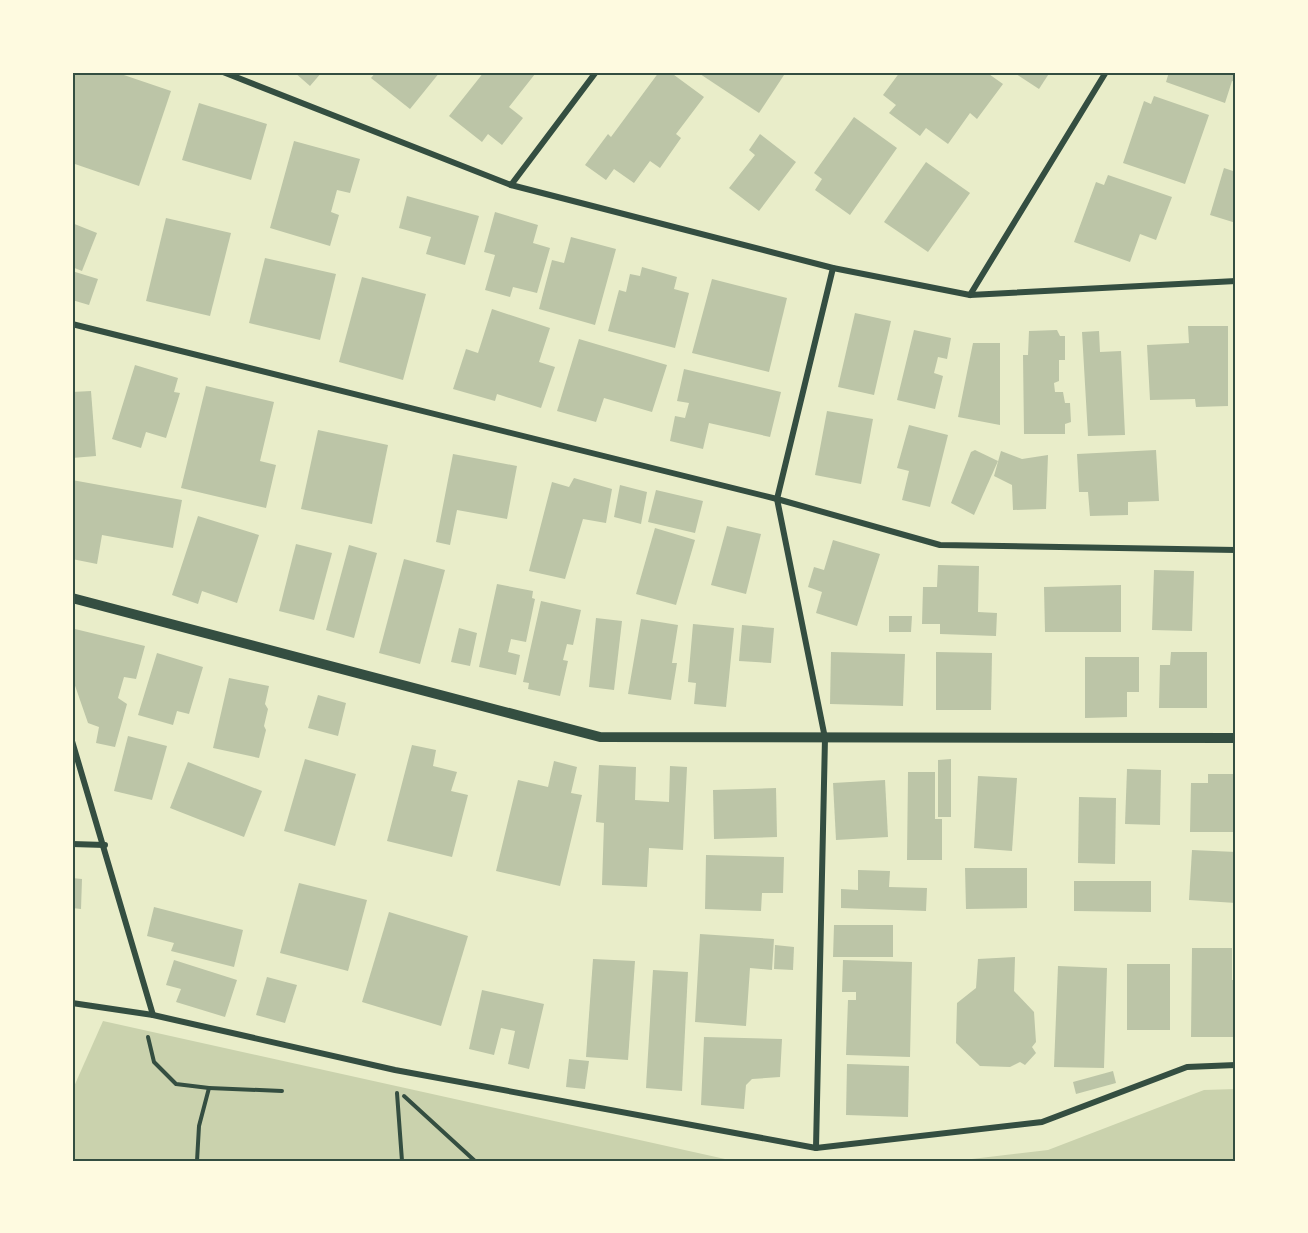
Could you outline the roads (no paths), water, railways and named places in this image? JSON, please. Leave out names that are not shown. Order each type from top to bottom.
[{"type":"street","points":[[223,72],[511,185],[833,268],[970,295],[1236,281]]},
{"type":"street","points":[[511,185],[596,72]]},
{"type":"street","points":[[970,295],[1106,72]]},
{"type":"street","points":[[816,1148],[825,738],[777,499],[833,268]]},
{"type":"street","points":[[72,324],[777,499],[940,544],[1236,550]]},
{"type":"street","points":[[72,598],[600,737],[1236,738]]},
{"type":"street","points":[[72,741],[105,844],[153,1015]]},
{"type":"street","points":[[72,844],[105,844]]},
{"type":"street","points":[[72,1003],[153,1015],[395,1070],[816,1148],[1042,1122],[1187,1066],[1236,1065]]}]
